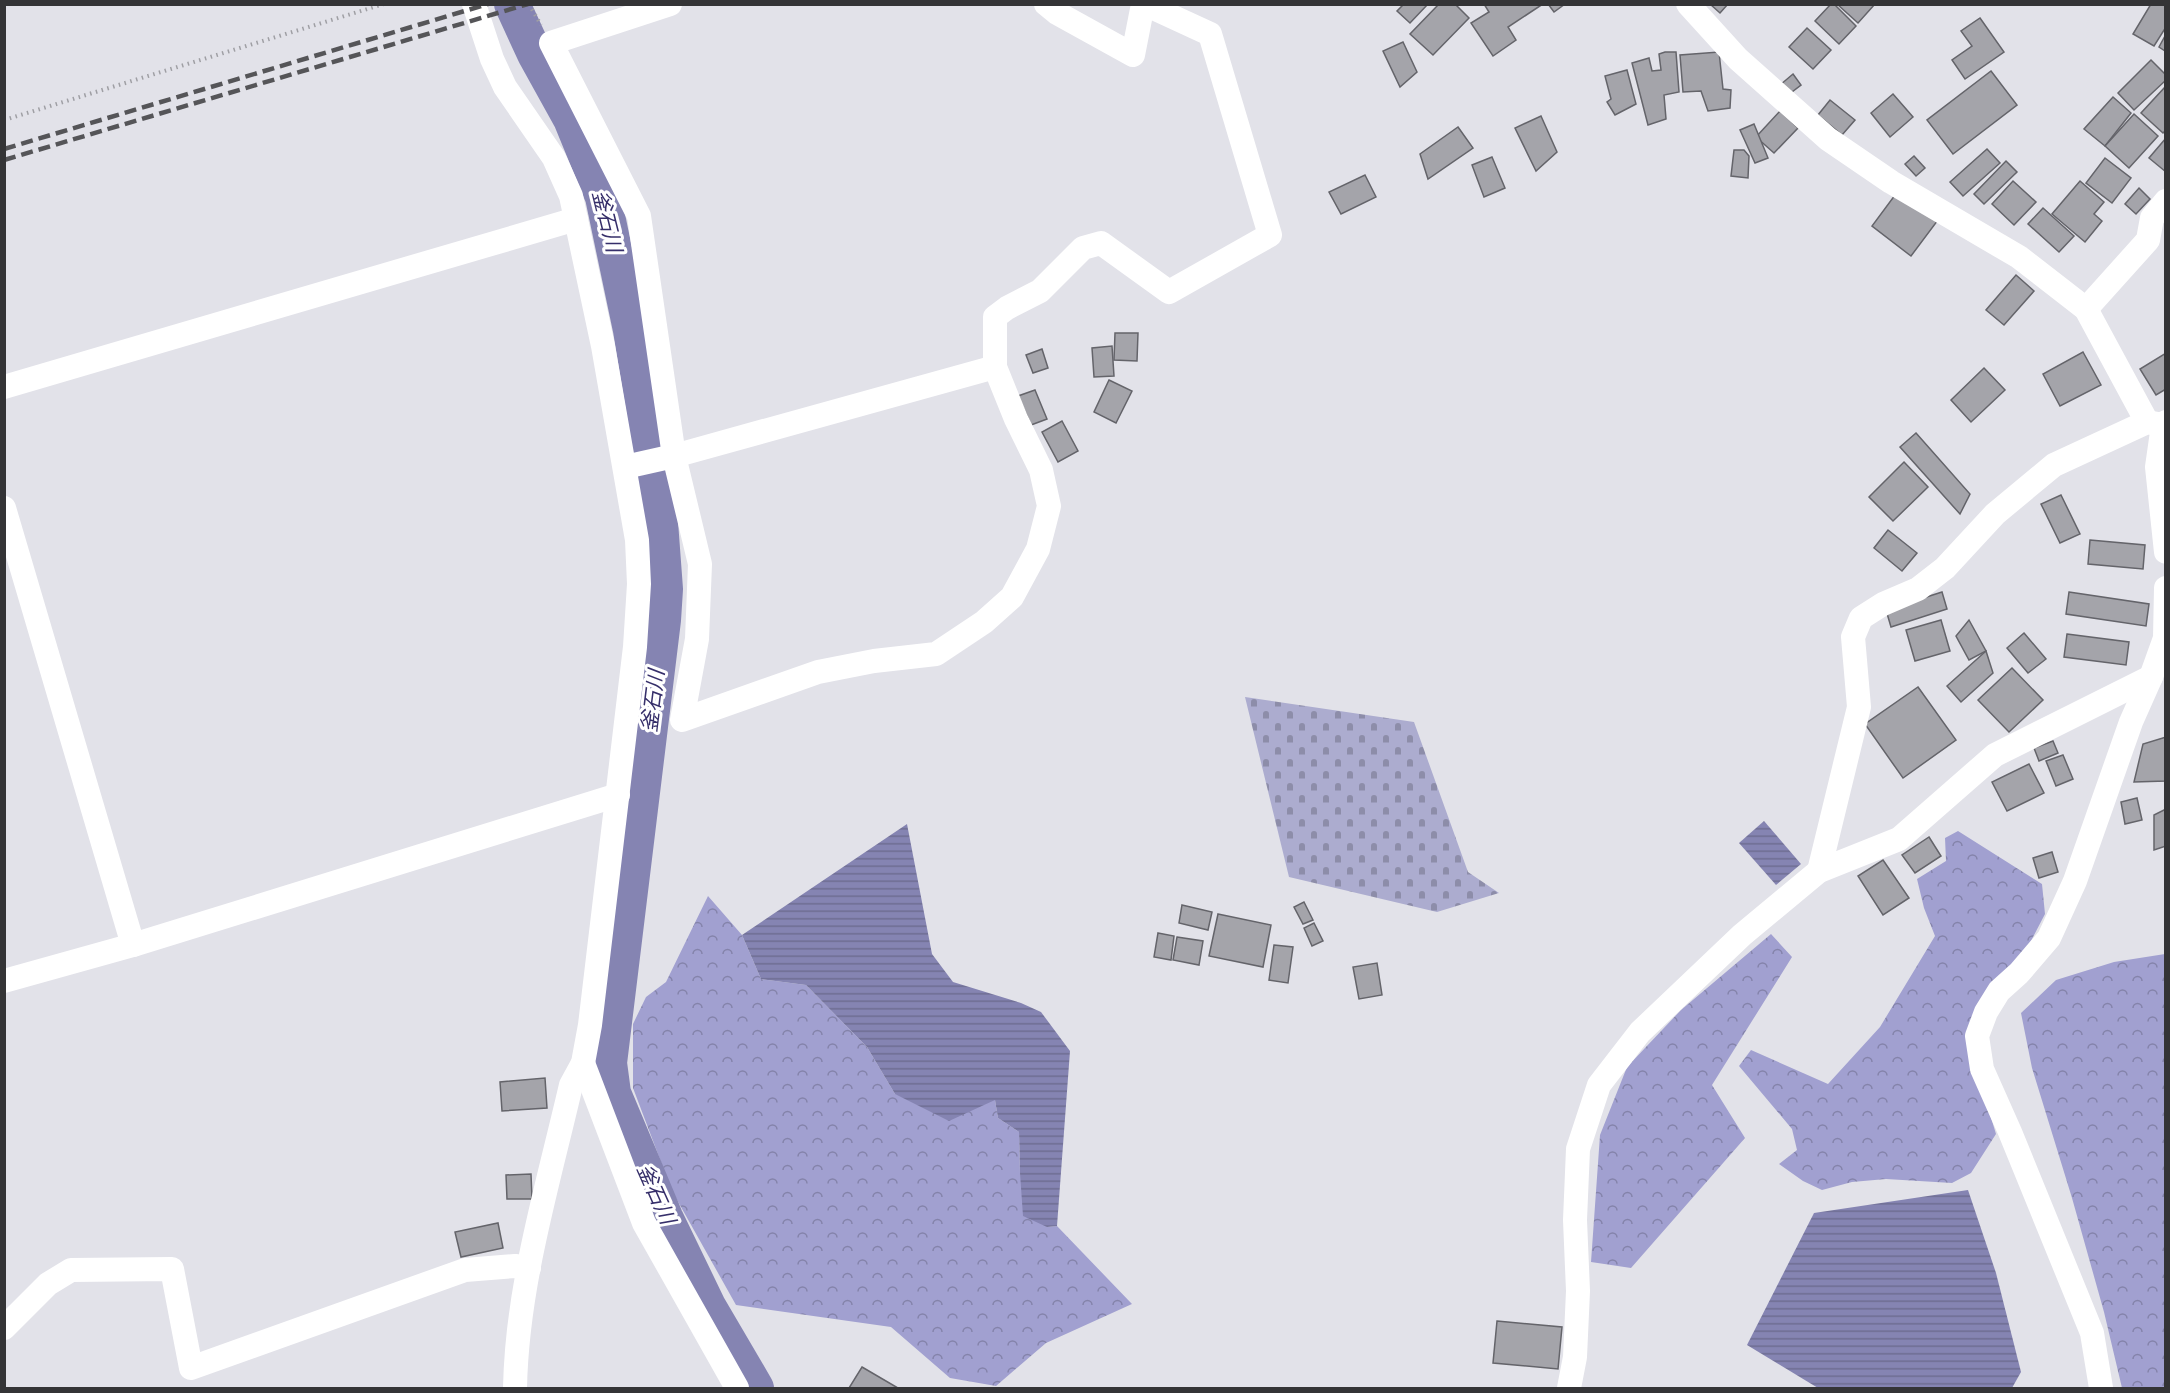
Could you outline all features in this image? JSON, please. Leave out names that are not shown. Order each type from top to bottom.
[{"type":"street","points":[[474,4],[492,59],[505,87],[554,158],[571,196],[631,465],[639,584],[635,647],[590,1025],[583,1063],[571,1085],[528,1268],[520,1315],[515,1389]]},
{"type":"street","points":[[670,4],[551,43],[639,216],[671,456],[700,564],[697,639],[682,720],[818,672],[874,661],[936,654],[984,622],[1012,597],[1038,549],[1049,506],[1041,470],[1016,419],[995,367],[995,317],[1040,291],[1083,248],[1101,243],[1169,292],[1270,235],[1210,34],[1144,4],[1133,55],[1057,13],[1046,4]]},
{"type":"street","points":[[1688,4],[1738,59],[1828,139],[1891,182],[2019,257],[2086,309],[2158,423],[2157,467],[2166,552]]},
{"type":"street","points":[[2086,309],[2148,240],[2152,218],[2166,201]]},
{"type":"street","points":[[4,387],[576,219]]},
{"type":"street","points":[[631,465],[995,367]]},
{"type":"street","points":[[1819,871],[1858,708],[1853,637],[1861,618],[1883,604],[1918,589],[1945,568],[1995,514],[2054,465],[2158,423]]},
{"type":"street","points":[[4,508],[133,945]]},
{"type":"street","points":[[2101,1389],[2092,1332],[1982,1069],[1977,1036],[1986,1012],[2000,991],[2019,974],[2049,938],[2075,881],[2131,722],[2165,638],[2166,588]]},
{"type":"street","points":[[1569,1389],[1575,1358],[1578,1291],[1575,1220],[1578,1149],[1599,1085],[1640,1032],[1742,935],[1819,871],[1899,839],[1995,755],[2151,677]]},
{"type":"street","points":[[4,981],[133,945],[618,795]]},
{"type":"street","points":[[583,1063],[645,1223],[737,1389]]},
{"type":"street","points":[[4,1328],[48,1284],[71,1270],[172,1269],[191,1368],[465,1270],[515,1266],[528,1268]]},
{"type":"path","points":[[4,120],[384,4]]},
{"type":"green space","points":[[1245,697],[1414,722],[1468,872],[1499,893],[1437,912],[1289,877]]},
{"type":"green space","points":[[1958,831],[2042,884],[2045,914],[1972,1055],[1996,1134],[1971,1173],[1952,1183],[1886,1179],[1852,1182],[1822,1190],[1803,1181],[1779,1164],[1797,1150],[1792,1129],[1739,1066],[1751,1050],[1828,1084],[1880,1027],[1935,936],[1924,908],[1917,879],[1946,861],[1945,838]]},
{"type":"green space","points":[[708,896],[742,935],[761,979],[806,985],[867,1047],[895,1094],[995,1100],[998,1118],[1019,1132],[1020,1173],[1047,1227],[1057,1226],[1132,1304],[1046,1343],[996,1386],[950,1378],[891,1327],[736,1305],[672,1191],[633,1088],[633,1024],[646,997],[666,982]]},
{"type":"green space","points":[[1771,934],[1792,957],[1712,1085],[1745,1138],[1631,1268],[1591,1262],[1600,1135],[1627,1067],[1681,1010]]},
{"type":"green space","points":[[2165,954],[2165,1388],[2122,1388],[2104,1312],[2072,1198],[2032,1068],[2021,1013],[2056,980],[2114,962]]},
{"type":"shaded area","points":[[1764,821],[1801,864],[1776,885],[1739,843]]},
{"type":"shaded area","points":[[907,824],[932,954],[953,982],[1021,1003],[1041,1012],[1070,1051],[1057,1226],[1047,1227],[1023,1216],[1019,1132],[998,1118],[995,1100],[949,1121],[895,1094],[867,1047],[806,985],[761,979],[742,935]]},
{"type":"shaded area","points":[[1968,1190],[1996,1273],[2021,1372],[2012,1388],[1818,1388],[1747,1345],[1814,1213]]},
{"type":"building","points":[[1404,4],[1428,4],[1410,23],[1397,11]]},
{"type":"building","points":[[1439,4],[1455,4],[1469,18],[1433,55],[1410,34]]},
{"type":"building","points":[[1484,4],[1543,4],[1508,27],[1516,40],[1493,56],[1471,23],[1489,12]]},
{"type":"building","points":[[1548,4],[1565,4],[1554,12]]},
{"type":"building","points":[[1710,4],[1728,4],[1720,13]]},
{"type":"building","points":[[1831,4],[1834,4],[1856,26],[1839,44],[1815,21]]},
{"type":"building","points":[[1837,4],[1875,4],[1858,23]]},
{"type":"building","points":[[2151,4],[2166,4],[2166,27],[2154,46],[2133,34]]},
{"type":"building","points":[[1980,18],[2004,52],[1965,79],[1952,60],[1972,46],[1961,31]]},
{"type":"building","points":[[1807,28],[1831,50],[1813,69],[1789,47]]},
{"type":"building","points":[[2165,36],[2166,49],[2165,51],[2159,47]]},
{"type":"building","points":[[1403,42],[1417,72],[1400,87],[1383,51]]},
{"type":"building","points":[[1676,52],[1679,92],[1664,95],[1666,119],[1648,125],[1632,63],[1649,58],[1652,71],[1661,70],[1659,54]]},
{"type":"building","points":[[1719,52],[1723,89],[1731,90],[1730,108],[1708,111],[1701,91],[1683,92],[1680,55]]},
{"type":"building","points":[[2151,60],[2166,75],[2166,80],[2134,110],[2118,93]]},
{"type":"building","points":[[1627,70],[1636,104],[1615,115],[1607,102],[1611,99],[1605,76]]},
{"type":"building","points":[[1991,71],[2017,105],[1953,154],[1927,120]]},
{"type":"building","points":[[1793,74],[1801,85],[1788,95],[1780,85]]},
{"type":"building","points":[[2166,86],[2166,130],[2163,133],[2141,113]]},
{"type":"building","points":[[1893,94],[1913,117],[1890,137],[1871,113]]},
{"type":"building","points":[[2113,97],[2131,113],[2105,146],[2084,129]]},
{"type":"building","points":[[1830,100],[1855,120],[1842,135],[1818,115]]},
{"type":"building","points":[[1780,111],[1798,128],[1774,153],[1756,137]]},
{"type":"building","points":[[2134,114],[2158,136],[2129,168],[2105,146]]},
{"type":"building","points":[[1541,116],[1557,152],[1536,171],[1515,128]]},
{"type":"building","points":[[1754,124],[1768,158],[1755,163],[1740,130]]},
{"type":"building","points":[[1458,127],[1473,148],[1428,179],[1420,154]]},
{"type":"building","points":[[2166,138],[2166,172],[2149,158]]},
{"type":"building","points":[[1987,149],[2000,163],[1963,196],[1950,182]]},
{"type":"building","points":[[1734,150],[1744,150],[1749,156],[1748,178],[1731,176]]},
{"type":"building","points":[[1914,156],[1925,168],[1916,176],[1905,164]]},
{"type":"building","points":[[1492,157],[1505,188],[1484,197],[1472,165]]},
{"type":"building","points":[[2105,158],[2131,178],[2112,203],[2086,183]]},
{"type":"building","points":[[2006,161],[2017,172],[1984,204],[1974,194]]},
{"type":"building","points":[[1365,175],[1376,197],[1341,214],[1329,192]]},
{"type":"building","points":[[2013,181],[2036,202],[2014,225],[1992,204]]},
{"type":"building","points":[[2080,181],[2104,202],[2094,214],[2102,221],[2085,242],[2052,214]]},
{"type":"building","points":[[2139,188],[2150,199],[2136,214],[2125,204]]},
{"type":"building","points":[[1898,191],[1938,220],[1911,256],[1872,226]]},
{"type":"building","points":[[2043,208],[2074,236],[2059,252],[2028,224]]},
{"type":"building","points":[[2016,275],[2034,291],[2004,325],[1986,310]]},
{"type":"building","points":[[1115,333],[1138,333],[1137,361],[1114,360]]},
{"type":"building","points":[[1112,346],[1114,376],[1094,377],[1092,348]]},
{"type":"building","points":[[1042,349],[1048,368],[1033,373],[1026,355]]},
{"type":"building","points":[[2083,352],[2101,385],[2060,406],[2043,374]]},
{"type":"building","points":[[2166,353],[2166,389],[2156,395],[2140,369]]},
{"type":"building","points":[[1984,368],[2005,390],[1971,422],[1951,400]]},
{"type":"building","points":[[1109,380],[1132,391],[1116,423],[1094,412]]},
{"type":"building","points":[[1035,390],[1047,419],[1031,425],[1018,396]]},
{"type":"building","points":[[1062,421],[1078,451],[1058,462],[1042,432]]},
{"type":"building","points":[[1916,433],[1970,494],[1960,514],[1900,447]]},
{"type":"building","points":[[1904,462],[1928,487],[1893,521],[1869,497]]},
{"type":"building","points":[[2061,495],[2080,534],[2060,543],[2041,504]]},
{"type":"building","points":[[1888,530],[1917,553],[1902,571],[1874,548]]},
{"type":"building","points":[[2090,540],[2145,545],[2143,569],[2088,564]]},
{"type":"building","points":[[1942,592],[1947,609],[1891,627],[1886,610]]},
{"type":"building","points":[[2069,592],[2149,604],[2146,626],[2066,614]]},
{"type":"building","points":[[1941,620],[1950,651],[1915,661],[1906,630]]},
{"type":"building","points":[[1969,620],[1986,651],[1969,660],[1956,636]]},
{"type":"building","points":[[2024,633],[2046,659],[2028,673],[2007,648]]},
{"type":"building","points":[[2067,634],[2129,642],[2126,665],[2064,657]]},
{"type":"building","points":[[1986,651],[1993,673],[1961,702],[1947,686]]},
{"type":"building","points":[[2012,668],[2043,700],[2009,732],[1978,700]]},
{"type":"building","points":[[1918,687],[1956,740],[1903,778],[1865,724]]},
{"type":"building","points":[[2166,737],[2166,781],[2134,782],[2143,744]]},
{"type":"building","points":[[2053,741],[2058,753],[2039,761],[2034,748]]},
{"type":"building","points":[[2063,755],[2073,779],[2056,786],[2046,761]]},
{"type":"building","points":[[2029,764],[2044,793],[2007,811],[1992,782]]},
{"type":"building","points":[[2137,798],[2142,820],[2125,824],[2121,802]]},
{"type":"building","points":[[2166,809],[2166,846],[2154,850],[2154,815]]},
{"type":"building","points":[[1929,837],[1941,856],[1915,873],[1902,855]]},
{"type":"building","points":[[2052,852],[2058,872],[2039,878],[2033,858]]},
{"type":"building","points":[[1883,860],[1909,898],[1883,915],[1858,876]]},
{"type":"building","points":[[1304,902],[1313,920],[1303,924],[1294,907]]},
{"type":"building","points":[[1182,905],[1212,912],[1208,930],[1179,923]]},
{"type":"building","points":[[1218,914],[1271,925],[1263,967],[1209,956]]},
{"type":"building","points":[[1314,923],[1323,941],[1312,946],[1304,928]]},
{"type":"building","points":[[1158,933],[1174,936],[1171,960],[1154,957]]},
{"type":"building","points":[[1177,937],[1203,941],[1199,965],[1173,960]]},
{"type":"building","points":[[1274,945],[1293,947],[1288,983],[1269,980]]},
{"type":"building","points":[[1377,963],[1382,995],[1359,999],[1353,967]]},
{"type":"building","points":[[545,1078],[547,1108],[502,1111],[500,1082]]},
{"type":"building","points":[[531,1174],[532,1199],[507,1199],[506,1175]]},
{"type":"building","points":[[498,1223],[503,1248],[461,1257],[455,1232]]},
{"type":"building","points":[[1497,1321],[1562,1327],[1558,1369],[1493,1363]]},
{"type":"building","points":[[862,1367],[898,1388],[849,1388]]},
{"type":"waterway","name":"釜石川","points":[[512,4],[535,54],[571,119],[603,197],[631,330],[658,495],[665,589],[663,620],[609,1063],[613,1093],[665,1217],[708,1306],[756,1388]]},
{"type":"railway","points":[[4,149],[488,4]]},
{"type":"railway","points":[[4,160],[528,4]]}]
